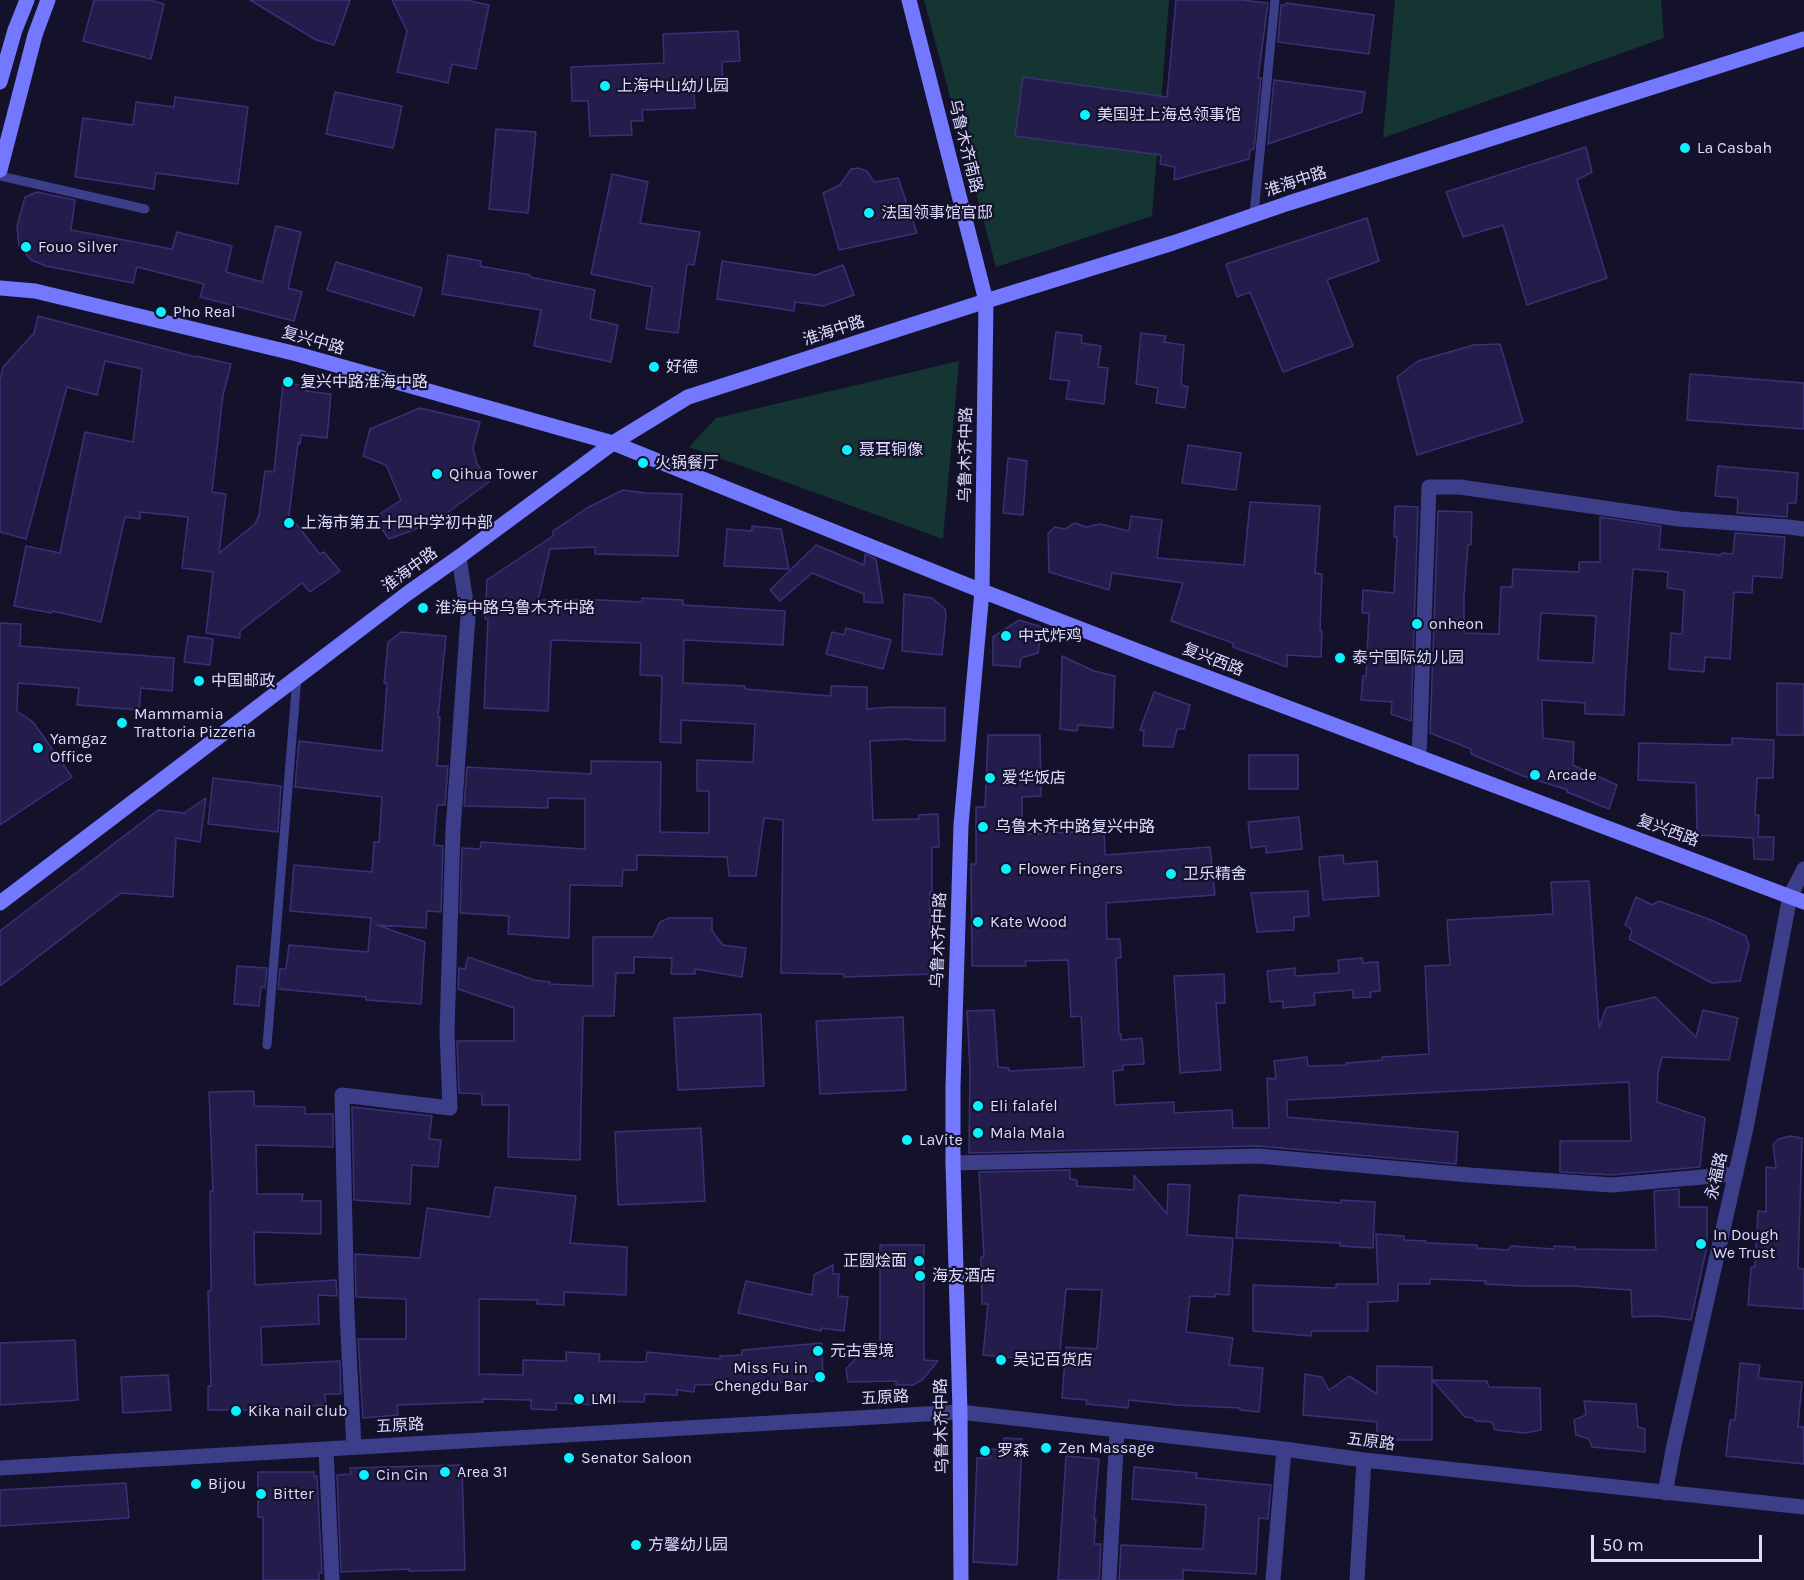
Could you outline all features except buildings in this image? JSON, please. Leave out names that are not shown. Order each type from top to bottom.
[{"type":"main road","points":[[0,82],[15,30],[27,0]]},
{"type":"main road","points":[[0,170],[35,35],[48,0]]},
{"type":"main road","name":"乌鲁木齐南路","points":[[909,0],[986,301]]},
{"type":"main road","name":"淮海中路","points":[[0,903],[408,592],[613,443],[688,397],[1804,39]]},
{"type":"main road","name":"复兴中路","points":[[0,288],[35,291],[297,354],[613,443]]},
{"type":"main road","name":"乌鲁木齐中路","points":[[961,1580],[953,1087],[961,825],[982,591],[986,301]]},
{"type":"main road","name":"复兴西路","points":[[613,443],[982,591],[1797,899]]},
{"type":"street","points":[[1419,758],[1429,487],[1460,487],[1678,519],[1804,529]]},
{"type":"street","points":[[354,1447],[347,1314],[342,1095],[450,1108],[447,1032],[453,830],[468,616],[459,557]]},
{"type":"street","name":"永福路","points":[[1665,1493],[1804,869]]},
{"type":"street","points":[[953,1163],[1258,1156],[1612,1185],[1736,1174]]},
{"type":"street","name":"五原路","points":[[0,1468],[960,1412],[1364,1460],[1804,1507]]},
{"type":"street","points":[[1109,1580],[1117,1431]]},
{"type":"street","points":[[326,1449],[332,1580]]},
{"type":"street","points":[[1273,1580],[1284,1449]]},
{"type":"street","points":[[1357,1580],[1364,1460]]},
{"type":"lane","points":[[1254,214],[1275,0]]},
{"type":"lane","points":[[0,176],[145,209]]},
{"type":"lane","points":[[267,1045],[297,677]]},
{"type":"green space","points":[[924,0],[1169,0],[1152,216],[996,267]]},
{"type":"green space","points":[[1395,0],[1661,0],[1664,38],[1383,138]]},
{"type":"green space","points":[[959,361],[943,539],[689,447],[716,418]]},
{"type":"place","name":"上海中山幼儿园","points":[[605,86]]},
{"type":"place","name":"美国驻上海总领事馆","points":[[1085,115]]},
{"type":"place","name":"La Casbah","points":[[1685,148]]},
{"type":"place","name":"法国领事馆官邸","points":[[869,213]]},
{"type":"place","name":"Fouo Silver","points":[[26,247]]},
{"type":"place","name":"Pho Real","points":[[161,312]]},
{"type":"place","name":"好德","points":[[654,367]]},
{"type":"place","name":"复兴中路淮海中路","points":[[288,382]]},
{"type":"place","name":"聂耳铜像","points":[[847,450]]},
{"type":"place","name":"火锅餐厅","points":[[643,463]]},
{"type":"place","name":"Qihua Tower","points":[[437,474]]},
{"type":"place","name":"上海市第五十四中学初中部","points":[[289,523]]},
{"type":"place","name":"淮海中路乌鲁木齐中路","points":[[423,608]]},
{"type":"place","name":"onheon","points":[[1417,624]]},
{"type":"place","name":"中式炸鸡","points":[[1006,636]]},
{"type":"place","name":"泰宁国际幼儿园","points":[[1340,658]]},
{"type":"place","name":"中国邮政","points":[[199,681]]},
{"type":"place","name":"Mammamia Trattoria Pizzeria","points":[[122,723]]},
{"type":"place","name":"Yamgaz Office","points":[[38,748]]},
{"type":"place","name":"Arcade","points":[[1535,775]]},
{"type":"place","name":"爱华饭店","points":[[990,778]]},
{"type":"place","name":"乌鲁木齐中路复兴中路","points":[[983,827]]},
{"type":"place","name":"Flower Fingers","points":[[1006,869]]},
{"type":"place","name":"卫乐精舍","points":[[1171,874]]},
{"type":"place","name":"Kate Wood","points":[[978,922]]},
{"type":"place","name":"Eli falafel","points":[[978,1106]]},
{"type":"place","name":"Mala Mala","points":[[978,1133]]},
{"type":"place","name":"LaVite","points":[[907,1140]]},
{"type":"place","name":"In Dough We Trust","points":[[1701,1244]]},
{"type":"place","name":"正圆烩面","points":[[919,1261]]},
{"type":"place","name":"海友酒店","points":[[920,1276]]},
{"type":"place","name":"元古雲境","points":[[818,1351]]},
{"type":"place","name":"吴记百货店","points":[[1001,1360]]},
{"type":"place","name":"Miss Fu in Chengdu Bar","points":[[820,1377]]},
{"type":"place","name":"LMI","points":[[579,1399]]},
{"type":"place","name":"Kika nail club","points":[[236,1411]]},
{"type":"place","name":"Zen Massage","points":[[1046,1448]]},
{"type":"place","name":"罗森","points":[[985,1451]]},
{"type":"place","name":"Senator Saloon","points":[[569,1458]]},
{"type":"place","name":"Area 31","points":[[445,1472]]},
{"type":"place","name":"Cin Cin","points":[[364,1475]]},
{"type":"place","name":"Bijou","points":[[196,1484]]},
{"type":"place","name":"Bitter","points":[[261,1494]]},
{"type":"place","name":"方馨幼儿园","points":[[636,1545]]}]
